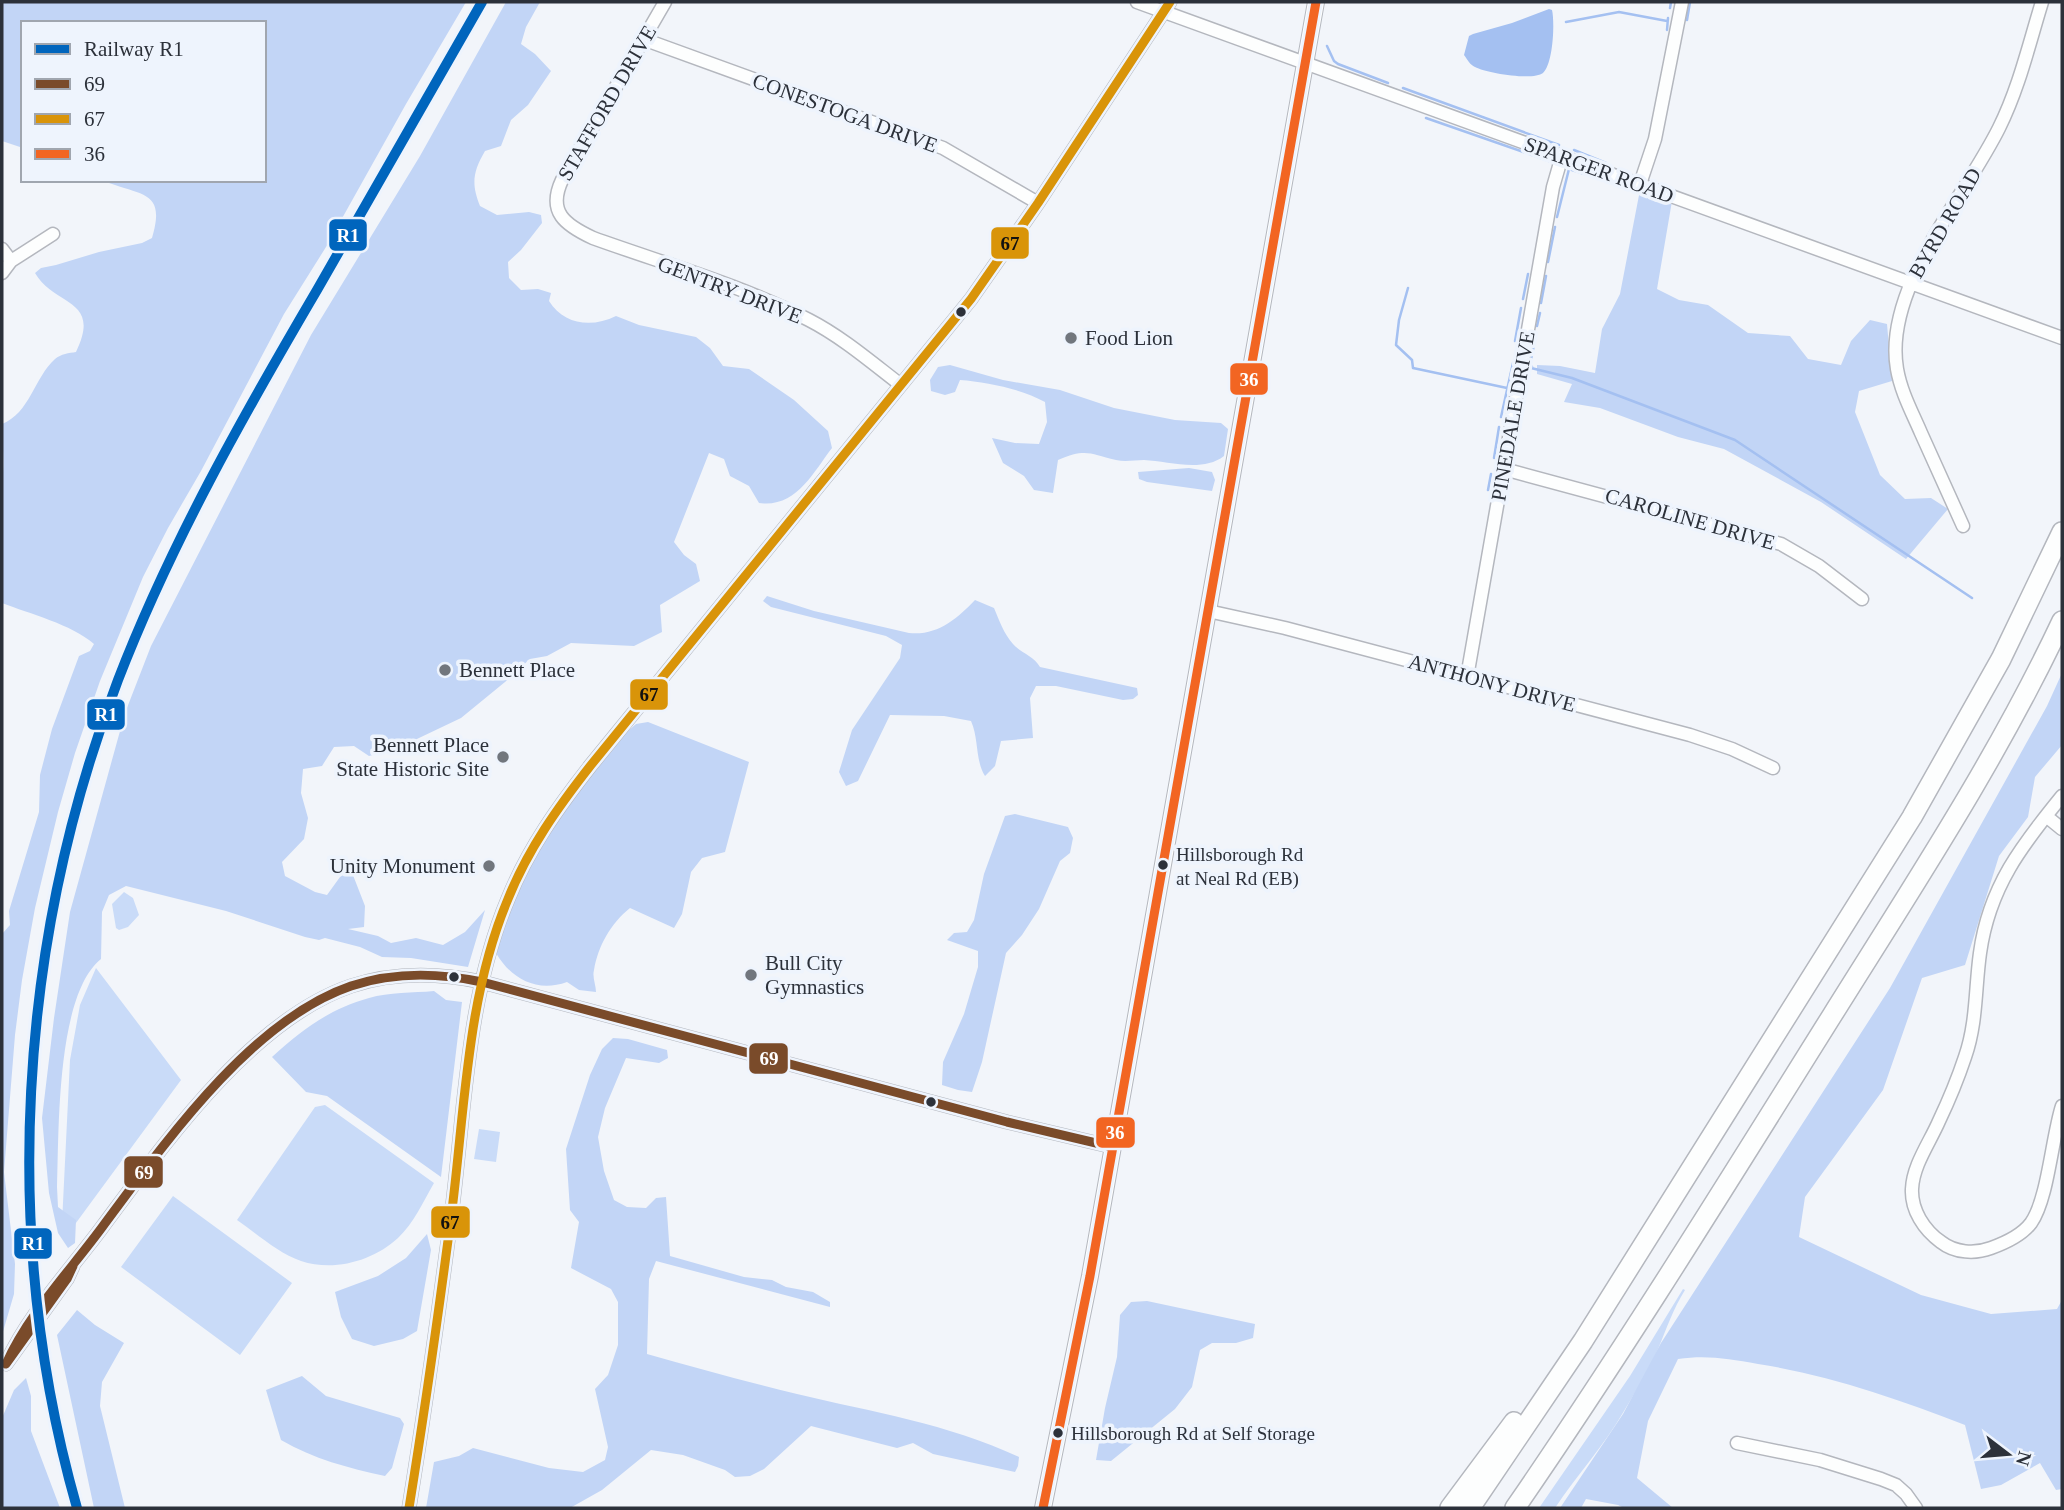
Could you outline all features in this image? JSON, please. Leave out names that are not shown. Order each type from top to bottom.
[{"type":"highway","points":[[1470,1508],[1583,1341],[1936,777],[2001,659],[2062,532]]},
{"type":"highway","points":[[1515,1508],[1603,1380],[1906,898],[1986,766],[2062,621]]},
{"type":"highway","points":[[1450,1508],[1553,1371],[1583,1341]]},
{"type":"main road","points":[[1043,1508],[1065,1408],[1113,1147],[1316,2]]},
{"type":"street","name":"STAFFORD DRIVE","points":[[557,205],[556,197],[562,180],[665,2]]},
{"type":"street","name":"SPARGER ROAD","points":[[1137,2],[1167,7],[1305,63],[2062,338]]},
{"type":"street","points":[[1640,184],[1655,139],[1682,2]]},
{"type":"street","name":"BYRD ROAD","points":[[1963,526],[1904,395],[1897,368],[1897,329],[1910,283],[2000,125],[2017,85],[2042,2]]},
{"type":"street","points":[[409,1508],[423,1424],[470,1056],[482,982],[492,941],[507,899],[531,849],[554,813],[598,756],[971,299],[1038,203],[1167,7]]},
{"type":"street","name":"CONESTOGA DRIVE","points":[[643,39],[943,148],[1038,203]]},
{"type":"street","name":"PINEDALE DRIVE","points":[[1467,677],[1553,187],[1562,156]]},
{"type":"street","name":"GENTRY DRIVE","points":[[557,205],[564,220],[593,238],[765,299],[811,321],[901,385]]},
{"type":"street","points":[[2,274],[12,261],[53,234]]},
{"type":"street","points":[[2,249],[12,261]]},
{"type":"street","name":"CAROLINE DRIVE","points":[[1504,469],[1781,544],[1808,559],[1862,599]]},
{"type":"street","name":"ANTHONY DRIVE","points":[[1208,611],[1285,628],[1690,735],[1732,749],[1773,768]]},
{"type":"street","points":[[2062,796],[2020,848],[2001,880],[1985,926],[1973,1030],[1965,1058],[1940,1121],[1915,1173],[1911,1190],[1917,1215],[1927,1231],[1944,1244],[1961,1251],[1979,1252],[2015,1237],[2031,1223],[2041,1198],[2062,1106]]},
{"type":"street","points":[[2046,816],[2061,825]]},
{"type":"street","points":[[4,1367],[37,1313],[177,1131],[213,1089],[256,1046],[299,1012],[339,991],[385,978],[446,976],[482,982],[1032,1128],[1113,1147]]},
{"type":"street","points":[[1738,1443],[1820,1460],[1881,1479],[1906,1494],[1916,1508]]},
{"type":"shaded area","points":[[2,2],[466,2],[326,247],[284,314],[168,528],[143,577],[100,681],[58,812],[35,908],[22,980],[4,1172],[15,1264],[14,1294],[2,1335],[2,934],[10,925],[9,911],[39,812],[40,775],[52,729],[79,656],[90,651],[94,644],[62,625],[2,603],[2,424],[26,404],[55,359],[76,352],[83,334],[80,312],[44,284],[35,273],[41,268],[142,243],[152,238],[156,212],[154,204],[142,194],[109,182],[266,182],[266,21],[21,21],[21,147],[2,141]]},
{"type":"shaded area","points":[[506,2],[540,2],[526,27],[521,44],[551,71],[528,105],[511,120],[501,146],[485,151],[476,172],[474,184],[480,206],[497,215],[529,212],[541,215],[542,223],[508,262],[509,278],[521,290],[538,289],[551,293],[549,301],[555,309],[579,322],[598,322],[616,316],[639,325],[696,337],[710,348],[723,366],[749,369],[794,400],[828,431],[832,448],[802,487],[793,495],[772,503],[759,503],[749,486],[730,476],[724,459],[709,453],[674,542],[684,555],[696,564],[700,581],[660,605],[662,632],[634,646],[571,643],[547,656],[530,659],[461,718],[398,748],[369,756],[354,746],[334,747],[322,766],[303,769],[301,793],[308,818],[304,839],[282,862],[285,876],[315,892],[327,895],[340,877],[351,870],[365,906],[364,927],[348,929],[378,936],[391,943],[416,938],[443,945],[465,932],[485,910],[468,967],[411,958],[382,957],[360,947],[325,938],[319,940],[305,937],[226,911],[126,886],[109,895],[102,912],[101,959],[86,977],[75,1002],[63,1066],[57,1187],[58,1207],[76,1220],[75,1243],[68,1248],[58,1233],[49,1193],[42,1118],[70,912],[125,713],[151,646],[311,335],[420,156]]},
{"type":"shaded area","points":[[1552,10],[1553,16],[1553,33],[1549,61],[1543,73],[1520,76],[1489,72],[1473,66],[1464,55],[1469,36]]},
{"type":"shaded area","points":[[1640,190],[1672,201],[1657,289],[1679,300],[1708,305],[1748,333],[1790,336],[1808,359],[1841,365],[1851,341],[1870,320],[1887,324],[1892,381],[1859,391],[1855,412],[1880,475],[1905,499],[1931,498],[1948,509],[1906,559],[1821,502],[1724,449],[1678,437],[1600,408],[1564,402],[1572,384],[1537,374],[1537,365],[1560,366],[1595,373],[1602,329],[1620,294]]},
{"type":"shaded area","points":[[950,365],[1003,380],[1060,390],[1114,408],[1175,420],[1221,423],[1228,429],[1224,456],[1206,464],[1185,465],[1144,460],[1119,461],[1088,453],[1075,454],[1058,460],[1053,493],[1034,490],[1024,476],[1003,463],[992,438],[1039,444],[1047,422],[1045,402],[992,384],[960,380],[955,392],[945,395],[931,391],[930,380],[938,367]]},
{"type":"shaded area","points":[[1189,468],[1212,472],[1215,480],[1212,491],[1139,479],[1138,472]]},
{"type":"shaded area","points":[[767,596],[814,611],[909,633],[929,632],[946,625],[975,600],[994,608],[1010,640],[1040,667],[1137,688],[1138,695],[1133,699],[1123,700],[1056,686],[1036,686],[1030,698],[1033,738],[1001,741],[995,766],[985,776],[971,721],[944,716],[890,715],[858,781],[846,786],[839,772],[852,730],[900,658],[902,645],[886,636],[771,607],[763,601]]},
{"type":"shaded area","points":[[2062,673],[2062,745],[2035,777],[2028,817],[1999,856],[1965,965],[1922,978],[1883,1090],[1805,1197],[1799,1237],[1921,1295],[1991,1314],[2057,1309],[2062,1300],[2062,1489],[2056,1490],[2040,1463],[2001,1485],[1981,1489],[1965,1425],[1863,1389],[1811,1375],[1699,1357],[1678,1359],[1648,1421],[1637,1478],[1673,1508],[1624,1508],[1586,1499],[1581,1508],[1560,1508],[1623,1414],[1661,1343],[1890,988],[2047,706]]},
{"type":"shaded area","points":[[648,722],[749,762],[725,852],[702,858],[691,872],[682,914],[674,928],[630,908],[617,921],[606,936],[596,961],[593,975],[596,992],[579,990],[567,982],[535,985],[517,977],[496,953],[518,878],[564,808],[614,743],[636,724]]},
{"type":"shaded area","points":[[1015,814],[1068,827],[1073,838],[1070,853],[1060,861],[1039,909],[1006,953],[982,1062],[972,1092],[958,1090],[942,1085],[943,1062],[964,1014],[978,967],[978,951],[947,940],[954,933],[967,932],[974,920],[984,874],[1005,816]]},
{"type":"shaded area","points":[[124,892],[133,898],[139,915],[128,927],[119,930],[116,928],[112,904]]},
{"type":"shaded area","points":[[96,968],[181,1080],[73,1227],[62,1223],[70,1060],[80,1005]]},
{"type":"shaded area","points":[[434,991],[446,1000],[462,1002],[441,1177],[327,1096],[306,1092],[272,1057],[294,1038],[341,1008],[385,995]]},
{"type":"shaded area","points":[[613,1038],[628,1039],[667,1050],[668,1058],[659,1063],[626,1058],[605,1108],[598,1137],[604,1171],[614,1200],[627,1207],[646,1208],[656,1198],[666,1197],[670,1256],[744,1277],[772,1280],[786,1287],[813,1292],[830,1302],[830,1307],[656,1261],[649,1279],[647,1354],[760,1385],[938,1427],[1019,1457],[1015,1472],[933,1454],[913,1443],[897,1448],[811,1426],[764,1469],[750,1476],[735,1477],[725,1470],[683,1455],[651,1450],[602,1490],[570,1508],[426,1508],[434,1462],[459,1456],[473,1448],[549,1468],[583,1472],[605,1460],[608,1447],[595,1389],[608,1375],[618,1345],[618,1302],[611,1289],[571,1268],[579,1222],[570,1210],[566,1149],[590,1075],[602,1049]]},
{"type":"shaded area","points":[[325,1105],[434,1183],[409,1226],[398,1238],[377,1253],[340,1265],[314,1264],[292,1258],[237,1220],[315,1107]]},
{"type":"shaded area","points":[[479,1129],[500,1132],[496,1162],[474,1159]]},
{"type":"shaded area","points":[[173,1196],[292,1283],[240,1355],[121,1267]]},
{"type":"shaded area","points":[[427,1234],[431,1250],[417,1331],[403,1339],[374,1346],[352,1339],[341,1317],[335,1292],[378,1276],[406,1258]]},
{"type":"shaded area","points":[[1683,1289],[1685,1290],[1651,1365],[1616,1424],[1555,1508],[1539,1508],[1630,1376]]},
{"type":"shaded area","points":[[1147,1301],[1255,1324],[1253,1338],[1236,1343],[1212,1343],[1200,1350],[1192,1387],[1175,1409],[1111,1461],[1096,1460],[1117,1357],[1120,1315],[1131,1302]]},
{"type":"shaded area","points":[[77,1310],[124,1343],[102,1382],[100,1406],[125,1508],[94,1508],[57,1335]]},
{"type":"shaded area","points":[[302,1376],[326,1396],[400,1418],[404,1424],[392,1468],[385,1476],[306,1453],[281,1440],[266,1390]]},
{"type":"shaded area","points":[[26,1378],[31,1396],[31,1431],[60,1508],[2,1508],[2,1418],[14,1390]]},
{"type":"waterway","points":[[1670,8],[1671,2]]},
{"type":"waterway","points":[[1687,20],[1690,2]]},
{"type":"waterway","points":[[1566,22],[1619,12],[1667,21]]},
{"type":"waterway","points":[[1667,30],[1668,18]]},
{"type":"waterway","points":[[1327,46],[1338,64],[1388,83]]},
{"type":"waterway","points":[[1403,88],[1559,145]]},
{"type":"waterway","points":[[1426,118],[1552,162]]},
{"type":"waterway","points":[[1574,150],[1606,163]]},
{"type":"waterway","points":[[1557,217],[1569,169],[1622,186]]},
{"type":"waterway","points":[[1548,262],[1555,227]]},
{"type":"waterway","points":[[1523,299],[1528,274]]},
{"type":"waterway","points":[[1541,303],[1546,276]]},
{"type":"waterway","points":[[1408,288],[1399,320],[1396,345],[1412,360],[1413,368],[1507,388]]},
{"type":"waterway","points":[[1515,341],[1521,308]]},
{"type":"waterway","points":[[1537,326],[1540,313]]},
{"type":"waterway","points":[[1532,367],[1530,364],[1535,340]]},
{"type":"waterway","points":[[1501,417],[1513,363]]},
{"type":"waterway","points":[[1531,368],[1572,378],[1735,440],[1972,598]]},
{"type":"waterway","points":[[1494,458],[1499,427]]},
{"type":"waterway","points":[[1488,490],[1491,474]]},
{"type":"rail line","name":"R1","points":[[77,1508],[53,1406],[37,1302],[30,1196],[31,1091],[41,986],[59,882],[84,780],[118,680],[139,629],[210,481],[262,385],[482,2]]},
{"type":"transit line","name":"67","points":[[409,1508],[442,1285],[476,1013],[494,936],[525,863],[556,813],[591,765],[971,299],[1038,203],[1170,2]]},
{"type":"transit line","name":"36","points":[[1043,1508],[1090,1276],[1316,2]]},
{"type":"transit line","name":"69","points":[[73,1266],[67,1279],[6,1364],[38,1310],[153,1159],[212,1088],[245,1055],[279,1026],[314,1003],[351,986],[400,976],[450,977],[482,982],[1007,1122],[1113,1147]]},
{"type":"place","name":"Food Lion","points":[[1071,338]]},
{"type":"place","name":"Bennett Place","points":[[445,670]]},
{"type":"place","name":"Bennett Place State Historic Site","points":[[503,757]]},
{"type":"place","name":"Hillsborough Rd at Neal Rd (EB)","points":[[1163,865]]},
{"type":"place","name":"Unity Monument","points":[[489,866]]},
{"type":"place","name":"Bull City Gymnastics","points":[[751,975]]},
{"type":"place","name":"Hillsborough Rd at Self Storage","points":[[1058,1433]]}]
